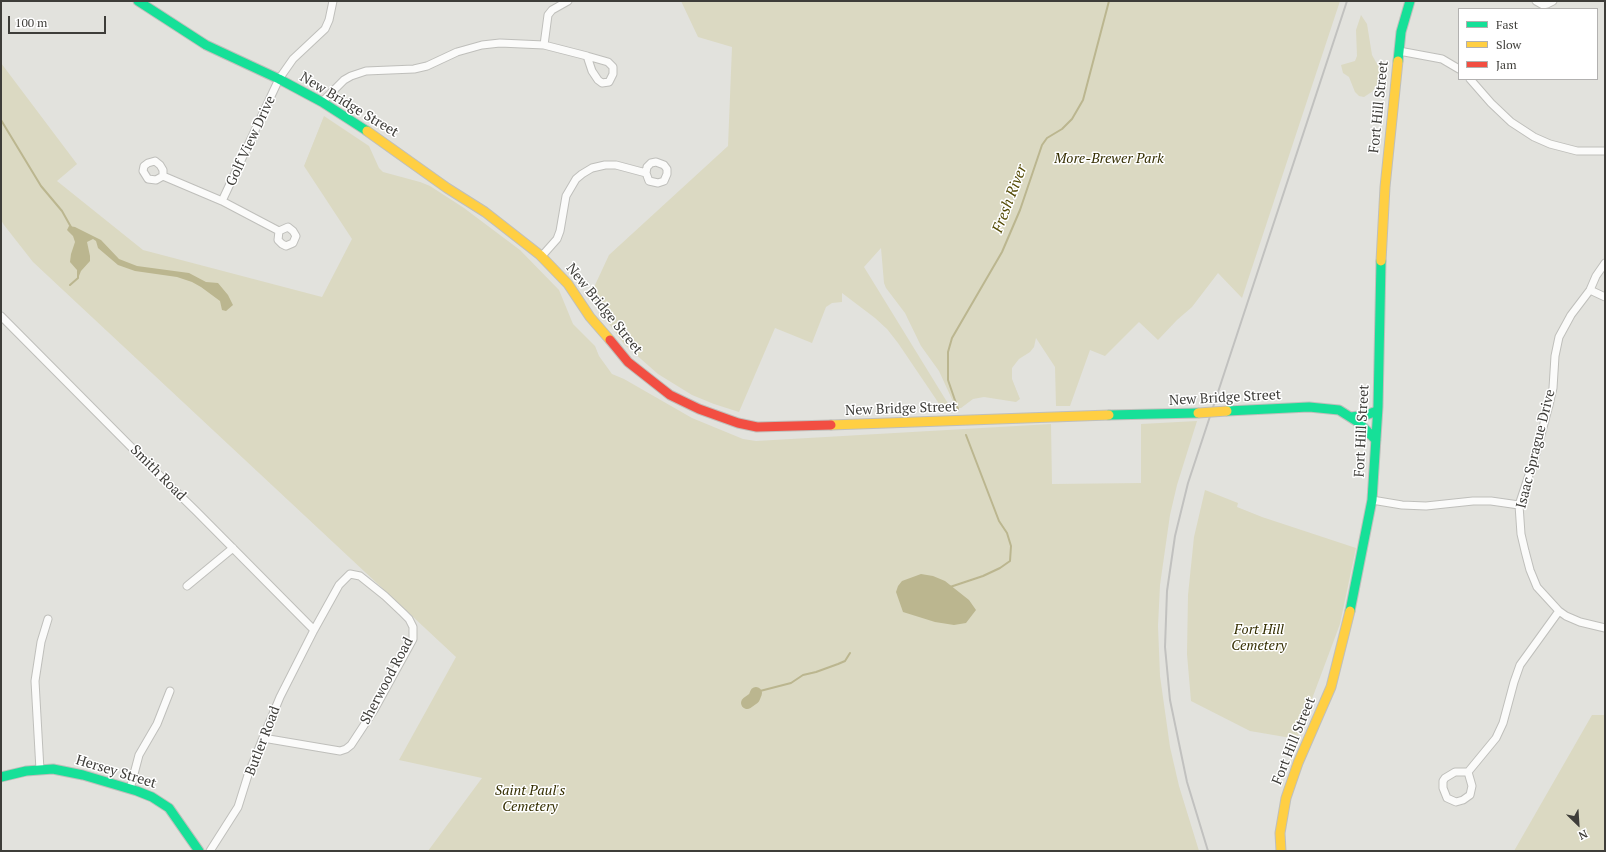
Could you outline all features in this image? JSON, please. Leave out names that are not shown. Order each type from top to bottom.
[{"type":"street","name":"New Bridge Street","points":[[138,1],[206,45],[322,102],[375,136],[447,188],[485,212],[541,257],[568,284],[590,318],[628,362],[647,378],[678,399],[698,409],[738,423],[757,427],[1198,413],[1309,407],[1339,410],[1351,417],[1376,440]]},
{"type":"street","name":"Golf View Drive","points":[[222,201],[279,80],[293,60],[325,29],[329,20],[333,1]]},
{"type":"street","points":[[544,45],[548,15],[552,10],[568,1]]},
{"type":"street","name":"Fort Hill Street","points":[[1281,851],[1280,833],[1286,798],[1298,763],[1331,687],[1355,590],[1372,500],[1376,440],[1384,200],[1399,51],[1410,1]]},
{"type":"street","points":[[1536,1],[1547,4],[1553,1]]},
{"type":"street","points":[[322,102],[344,80],[351,76],[366,72],[414,69],[427,66],[449,55],[482,45],[500,43],[544,45],[587,56]]},
{"type":"street","points":[[1399,51],[1442,58],[1458,69]]},
{"type":"street","points":[[1471,80],[1491,104],[1511,122],[1534,137],[1560,147],[1577,151],[1605,151]]},
{"type":"street","points":[[541,257],[557,239],[560,231],[566,196],[576,179],[582,174],[592,168],[605,164],[616,165],[646,173]]},
{"type":"street","name":"Golf View Drive","points":[[163,176],[222,201],[279,231]]},
{"type":"street","name":"Isaac Sprague Drive","points":[[1605,263],[1596,276],[1590,290],[1570,315],[1559,337],[1555,356],[1553,388],[1549,405],[1535,457],[1519,505],[1521,534],[1530,570],[1537,587],[1559,611],[1572,619],[1605,628]]},
{"type":"street","points":[[1590,290],[1605,297]]},
{"type":"street","name":"Smith Road","points":[[1,316],[314,630]]},
{"type":"street","points":[[1351,417],[1366,415],[1377,411]]},
{"type":"street","points":[[1372,500],[1426,506],[1479,501],[1492,501],[1519,505]]},
{"type":"street","points":[[187,586],[233,548]]},
{"type":"street","name":"Sherwood Road","points":[[263,738],[340,751],[346,749],[351,745],[381,698],[413,639],[413,627],[409,619],[385,596],[360,576],[350,574],[339,585],[314,630]]},
{"type":"street","points":[[1468,772],[1499,733],[1520,665],[1559,611]]},
{"type":"street","points":[[40,770],[35,681],[41,642],[48,619]]},
{"type":"street","name":"Butler Road","points":[[210,851],[240,803],[248,775],[280,697],[314,630]]},
{"type":"street","points":[[130,789],[139,756],[155,728],[170,691]]},
{"type":"street","name":"Hersey Street","points":[[1,777],[26,771],[61,770],[130,789],[152,797],[169,808],[199,851]]},
{"type":"street","points":[[1454,772],[1468,772],[1472,786],[1470,795],[1463,800],[1456,802],[1447,798],[1443,788],[1443,781],[1445,778],[1454,772]]},
{"type":"green space","name":"More-Brewer Park","points":[[681,1],[1340,1],[1242,298],[1218,273],[1192,307],[1158,340],[1139,322],[1105,356],[1090,350],[1070,406],[1056,406],[1055,367],[1036,338],[1034,347],[1030,352],[1019,359],[1012,368],[1012,379],[1020,399],[1016,402],[984,397],[973,399],[961,408],[956,408],[939,371],[921,346],[905,313],[886,288],[884,283],[881,248],[864,267],[952,410],[944,411],[887,329],[842,293],[842,302],[832,303],[826,307],[812,343],[775,328],[739,412],[692,395],[658,374],[625,345],[589,298],[609,255],[728,146],[732,47],[698,37]]},
{"type":"green space","points":[[1361,15],[1367,24],[1372,55],[1381,71],[1381,77],[1373,91],[1364,97],[1359,96],[1355,92],[1349,77],[1343,73],[1341,65],[1355,61],[1357,56],[1356,30]]},
{"type":"green space","name":"Saint Paul's Cemetery","points":[[1,63],[77,164],[57,181],[143,250],[322,297],[352,239],[304,166],[324,116],[369,146],[379,168],[383,172],[430,186],[464,208],[520,250],[559,290],[573,324],[595,346],[599,356],[612,374],[624,379],[692,418],[743,439],[756,441],[1051,424],[1052,484],[1141,483],[1141,424],[1197,421],[1177,485],[1170,515],[1160,585],[1158,626],[1160,676],[1170,747],[1179,786],[1199,851],[428,851],[482,778],[399,760],[456,657],[33,262],[4,225],[1,220]]},
{"type":"green space","name":"Fort Hill Cemetery","points":[[1205,490],[1238,503],[1237,507],[1262,517],[1356,548],[1340,624],[1297,739],[1250,731],[1191,701],[1187,654],[1188,595],[1194,537]]},
{"type":"green space","points":[[1592,715],[1605,715],[1605,851],[1514,851]]},
{"type":"shaded area","points":[[69,226],[75,227],[101,240],[119,259],[137,266],[189,273],[206,282],[218,283],[228,295],[233,305],[226,311],[222,310],[220,301],[192,282],[177,277],[135,271],[118,265],[98,248],[96,241],[93,239],[87,242],[90,261],[81,271],[79,276],[77,270],[70,262],[75,242],[73,236],[67,230]]},
{"type":"shaded area","points":[[921,574],[933,576],[945,581],[969,600],[976,610],[966,623],[954,625],[935,622],[903,612],[896,592],[898,586],[902,581]]},
{"type":"waterway","name":"Fresh River","points":[[958,409],[948,380],[948,352],[952,338],[1002,252],[1020,210],[1042,145],[1047,138],[1062,129],[1072,119],[1083,100],[1109,1]]},
{"type":"waterway","points":[[1,120],[41,186],[62,211],[71,227]]},
{"type":"waterway","points":[[70,285],[78,278],[78,271]]},
{"type":"waterway","name":"Fresh River","points":[[950,587],[983,576],[1000,568],[1010,561],[1011,546],[1007,533],[999,521],[966,435]]},
{"type":"waterway","points":[[760,691],[791,683],[803,675],[838,664],[845,661],[850,653]]},
{"type":"waterway","points":[[747,703],[754,698],[756,693]]},
{"type":"railway","points":[[1208,851],[1187,782],[1170,700],[1165,647],[1167,591],[1175,536],[1188,483],[1347,1]]},
{"type":"traffic: fast","points":[[138,1],[206,45],[279,79],[322,102],[367,131]]},
{"type":"traffic: fast","points":[[1398,61],[1401,32],[1410,1]]},
{"type":"traffic: fast","points":[[1350,611],[1372,500],[1378,407],[1381,261]]},
{"type":"traffic: fast","points":[[1227,411],[1309,407],[1339,410],[1358,422],[1376,440]]},
{"type":"traffic: fast","points":[[1351,417],[1366,415],[1377,411]]},
{"type":"traffic: fast","points":[[1109,415],[1198,413]]},
{"type":"traffic: fast","points":[[1,777],[26,771],[53,769],[83,775],[137,791],[152,797],[169,808],[199,851]]},
{"type":"traffic: slow","points":[[1381,261],[1385,187],[1398,61]]},
{"type":"traffic: slow","points":[[367,131],[447,188],[485,212],[540,255],[568,284],[590,317],[610,340]]},
{"type":"traffic: slow","points":[[1198,413],[1227,411]]},
{"type":"traffic: slow","points":[[831,425],[1109,415]]},
{"type":"traffic: slow","points":[[1281,851],[1280,833],[1286,798],[1298,763],[1331,687],[1350,611]]},
{"type":"traffic: jam","points":[[610,340],[628,362],[670,395],[699,409],[738,423],[757,427],[831,425]]}]
